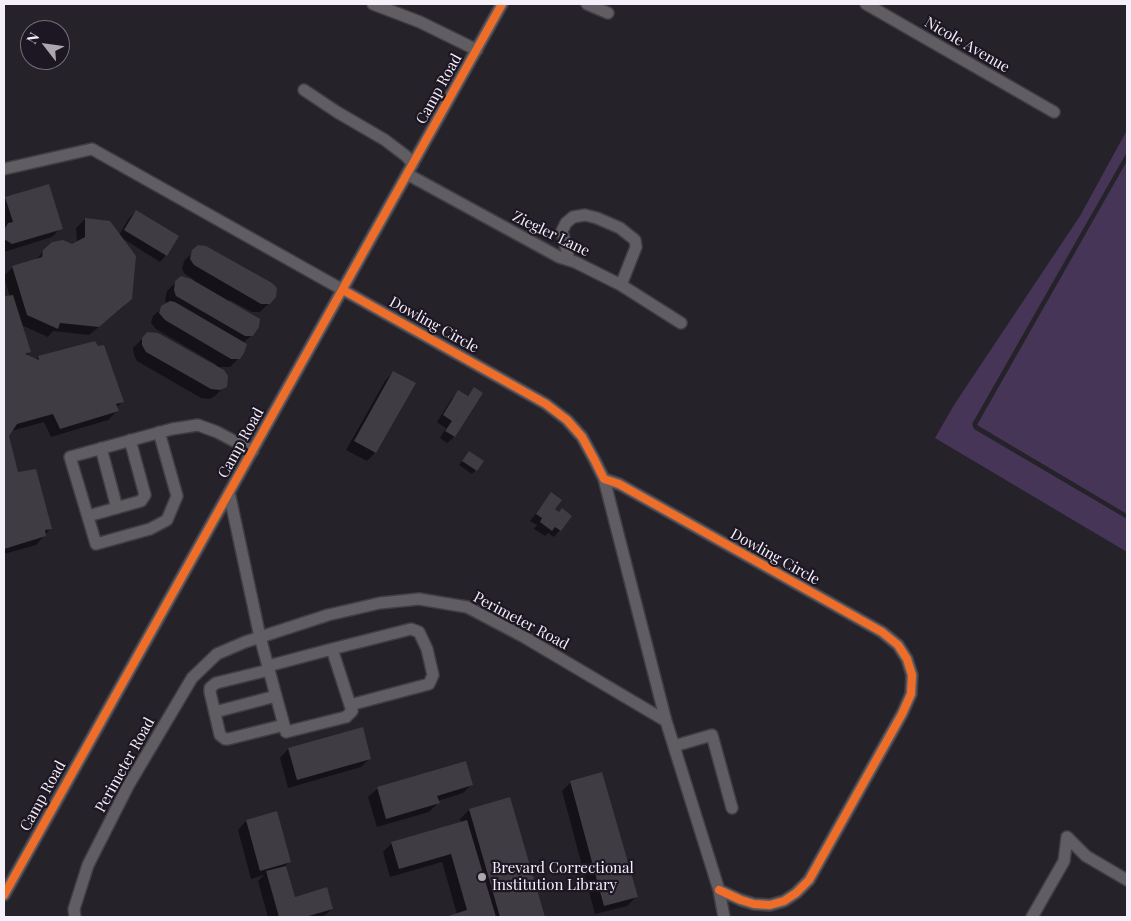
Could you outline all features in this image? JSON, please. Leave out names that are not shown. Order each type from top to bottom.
[{"type":"street","points":[[373,4],[420,22],[477,50]]},
{"type":"street","name":"Camp Road","points":[[4,895],[502,4]]},
{"type":"street","points":[[587,4],[608,13]]},
{"type":"street","name":"Nicole Avenue","points":[[866,4],[1054,112]]},
{"type":"street","points":[[304,90],[384,140],[406,156],[413,164]]},
{"type":"street","name":"Dowling Circle","points":[[4,169],[92,149],[546,404],[567,420],[582,437],[604,479],[619,484],[882,632],[898,645],[907,659],[912,675],[911,694],[902,714],[809,880],[796,894],[784,901],[770,905],[754,904],[719,890]]},
{"type":"street","name":"Ziegler Lane","points":[[407,174],[559,257],[570,260],[621,285],[681,323]]},
{"type":"street","points":[[570,260],[562,231],[566,223],[573,217],[597,218],[620,228],[635,240],[636,247],[621,285]]},
{"type":"street","points":[[159,432],[177,496],[167,520],[150,529],[96,544],[70,457],[159,432],[198,425],[217,432],[253,451]]},
{"type":"street","points":[[88,516],[141,501],[145,495],[130,440]]},
{"type":"street","points":[[101,448],[117,508]]},
{"type":"street","points":[[604,479],[666,722],[719,890],[724,917]]},
{"type":"street","points":[[229,492],[260,637],[286,732],[346,717],[352,711],[332,650]]},
{"type":"street","name":"Perimeter Road","points":[[75,917],[74,909],[88,865],[128,786],[192,678],[217,654],[260,637],[328,615],[380,603],[419,599],[467,607],[524,637],[666,722]]},
{"type":"street","points":[[284,725],[224,739],[220,735],[210,692],[213,685],[412,629],[419,632],[427,650],[433,675],[429,684],[350,705]]},
{"type":"street","points":[[215,712],[276,696]]},
{"type":"street","points":[[674,746],[712,735],[732,808]]},
{"type":"street","points":[[1032,917],[1064,861],[1067,838],[1086,856],[1127,880]]},
{"type":"shaded area","points":[[1127,130],[1127,152],[972,424],[974,429],[1127,519],[1127,552],[935,438],[954,405],[1080,216]]},
{"type":"shaded area","points":[[1127,161],[1127,514],[977,425]]},
{"type":"building","points":[[49,184],[63,229],[12,244],[4,239],[4,230],[8,223],[13,222],[5,197]]},
{"type":"building","points":[[136,210],[179,236],[167,256],[124,230]]},
{"type":"building","points":[[85,218],[110,221],[136,256],[132,299],[99,327],[60,323],[58,329],[27,315],[12,266],[42,257],[43,250],[52,242],[63,240],[72,244],[85,237]]},
{"type":"building","points":[[198,245],[206,246],[272,283],[277,288],[276,297],[270,304],[261,304],[194,265],[190,259],[192,250]]},
{"type":"building","points":[[181,276],[191,279],[260,319],[259,327],[253,336],[245,336],[176,296],[174,290],[175,281]]},
{"type":"building","points":[[4,292],[5,296],[13,295],[31,352],[25,354],[39,360],[38,356],[95,341],[98,346],[104,345],[124,402],[116,404],[119,411],[60,429],[53,414],[17,424],[9,436],[18,472],[36,469],[52,529],[45,530],[46,536],[4,549]]},
{"type":"building","points":[[170,301],[175,302],[247,344],[240,359],[231,359],[165,320],[159,313],[161,306]]},
{"type":"building","points":[[147,332],[158,333],[224,370],[228,376],[227,387],[220,390],[211,389],[146,352],[142,345],[142,338]]},
{"type":"building","points":[[393,371],[416,383],[376,453],[354,441]]},
{"type":"building","points":[[474,387],[483,393],[455,437],[445,431],[452,421],[443,415],[458,390],[468,396]]},
{"type":"building","points":[[469,451],[484,461],[477,471],[462,461]]},
{"type":"building","points":[[551,492],[562,500],[555,509],[559,512],[562,508],[572,516],[561,531],[555,527],[552,531],[540,522],[542,518],[536,514]]},
{"type":"building","points":[[363,727],[371,759],[297,780],[288,748]]},
{"type":"building","points":[[466,761],[473,785],[437,796],[440,803],[386,819],[377,787]]},
{"type":"building","points":[[602,772],[638,897],[604,906],[570,781]]},
{"type":"building","points":[[510,797],[545,917],[500,917],[469,809]]},
{"type":"building","points":[[277,811],[291,862],[260,871],[246,820]]},
{"type":"building","points":[[467,820],[496,917],[445,917],[467,910],[451,854],[399,869],[391,842]]},
{"type":"building","points":[[286,866],[295,897],[327,887],[333,909],[305,917],[279,917],[266,871]]},
{"type":"cycle path","points":[[4,895],[502,4]]},
{"type":"cycle path","points":[[343,290],[546,404],[567,420],[582,437],[604,479],[619,484],[882,632],[898,645],[907,659],[912,675],[911,694],[902,714],[809,880],[796,893],[784,901],[770,905],[754,904],[719,890]]},
{"type":"place","name":"Brevard Correctional Institution Library","points":[[482,877]]}]
